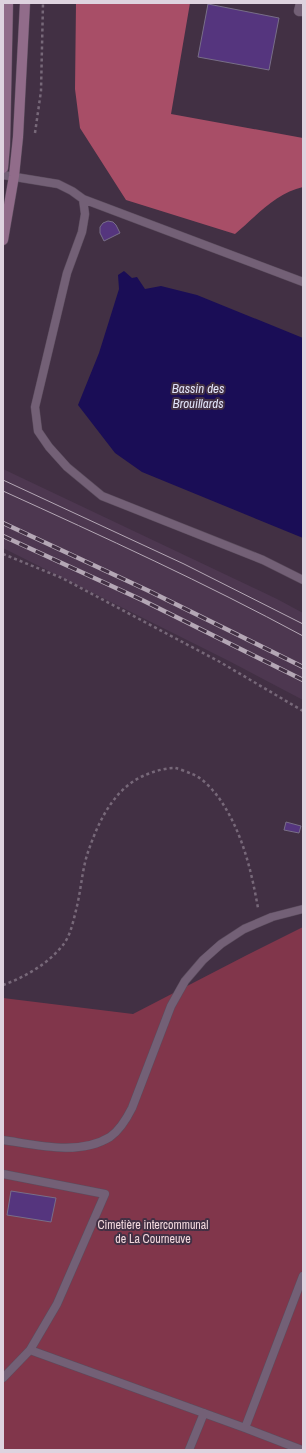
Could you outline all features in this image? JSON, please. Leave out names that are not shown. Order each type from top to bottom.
[{"type":"main road","points":[[3,168],[6,139],[8,3]]},
{"type":"main road","points":[[3,240],[14,176],[18,137],[25,3]]},
{"type":"lane","points":[[3,175],[58,184],[72,191],[83,199],[303,282]]},
{"type":"lane","points":[[83,199],[85,214],[82,232],[67,273],[35,406],[38,431],[49,447],[67,467],[102,496],[263,560],[303,580]]},
{"type":"lane","points":[[3,1140],[74,1148],[94,1145],[111,1136],[124,1123],[132,1108],[171,1006],[185,981],[203,960],[221,944],[244,929],[272,917],[303,909]]},
{"type":"lane","points":[[3,1174],[105,1194],[57,1304],[30,1350],[3,1378]]},
{"type":"lane","points":[[245,1428],[303,1276]]},
{"type":"lane","points":[[30,1350],[302,1450]]},
{"type":"lane","points":[[188,1450],[204,1413]]},
{"type":"path","points":[[18,137],[35,135],[42,91],[43,3]]},
{"type":"path","points":[[3,554],[62,578],[220,662],[303,710]]},
{"type":"path","points":[[3,985],[21,978],[46,962],[63,945],[72,924],[87,856],[100,824],[115,798],[134,780],[153,772],[175,768],[196,776],[212,789],[228,811],[242,841],[249,862],[261,922]]},
{"type":"shaded area","points":[[76,3],[190,3],[171,114],[303,138],[303,187],[284,194],[266,206],[235,234],[126,200],[80,128],[75,89]]},
{"type":"shaded area","points":[[3,469],[277,599],[303,613],[303,700],[229,661],[3,548]]},
{"type":"green space","name":"Cimetière intercommunal de La Courneuve","points":[[303,927],[303,1450],[3,1450],[3,998],[133,1014]]},
{"type":"water","name":"Bassin des Brouillards","points":[[124,271],[132,278],[137,277],[145,289],[161,286],[197,295],[303,338],[303,538],[142,472],[115,453],[78,405],[99,353],[119,289],[118,275]]},
{"type":"building","points":[[208,4],[279,18],[269,70],[198,57]]},
{"type":"building","points":[[108,221],[113,222],[116,225],[120,233],[104,241],[100,233],[100,227],[103,223]]},
{"type":"building","points":[[286,822],[301,826],[299,833],[284,830]]},
{"type":"building","points":[[11,1191],[56,1198],[51,1222],[7,1215]]},
{"type":"tram line","points":[[3,480],[184,564],[303,624]]},
{"type":"tram line","points":[[3,491],[192,579],[303,636]]},
{"type":"railway","points":[[3,523],[149,591],[303,667]]},
{"type":"railway","points":[[3,536],[142,600],[303,680]]}]
